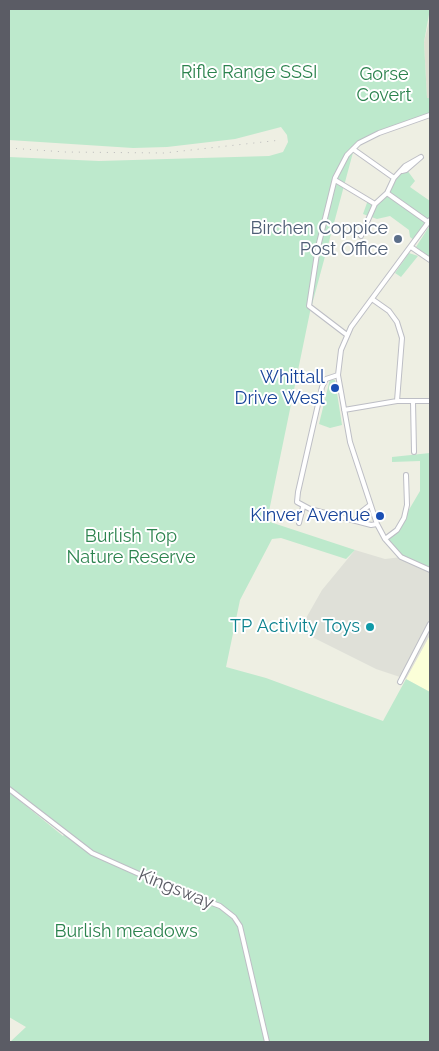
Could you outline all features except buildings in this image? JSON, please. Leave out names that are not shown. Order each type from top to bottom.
[{"type":"street","points":[[347,335],[309,306],[318,248],[334,180],[343,161],[354,149],[372,136],[430,115]]},
{"type":"street","points":[[354,149],[394,178]]},
{"type":"street","points":[[361,236],[375,204],[387,193],[394,178],[412,162],[421,157],[406,170],[402,171]]},
{"type":"street","points":[[334,180],[375,204]]},
{"type":"street","points":[[387,193],[429,221],[347,335],[341,350],[338,376],[350,442],[377,524],[385,539],[401,557],[430,570]]},
{"type":"street","points":[[411,247],[430,260]]},
{"type":"street","points":[[372,299],[389,311],[397,322],[402,338],[397,400]]},
{"type":"street","points":[[338,376],[326,379],[322,387],[297,502],[303,507],[359,522],[377,524]]},
{"type":"street","points":[[344,410],[397,400],[430,401]]},
{"type":"street","points":[[414,401],[414,452]]},
{"type":"street","points":[[385,539],[397,530],[404,518],[407,505],[406,475]]},
{"type":"street","points":[[359,522],[362,512],[370,505]]},
{"type":"street","points":[[299,523],[303,507]]},
{"type":"street","points":[[400,682],[430,624]]},
{"type":"street","name":"Kingsway","points":[[9,789],[92,853],[220,906],[234,916],[240,926],[267,1042]]},
{"type":"shaded area","points":[[430,17],[430,98],[427,99],[424,42]]},
{"type":"shaded area","points":[[355,550],[385,559],[401,557],[430,570],[430,635],[406,679],[376,669],[304,633],[301,627],[322,590]]},
{"type":"shaded area","points":[[430,635],[430,692],[406,679]]},
{"type":"green space","points":[[9,9],[430,9],[424,42],[427,98],[430,98],[430,113],[373,134],[355,145],[310,312],[267,521],[355,550],[346,559],[281,538],[272,539],[240,600],[226,667],[266,678],[383,721],[406,679],[430,692],[430,1042],[10,1042],[26,1027],[9,1017],[9,792],[63,836],[66,832],[9,786],[9,157],[99,161],[269,156],[283,152],[288,142],[287,135],[281,127],[235,139],[167,147],[133,148],[9,140]]},
{"type":"green space","points":[[407,170],[415,181],[410,187],[430,201],[430,220],[415,241],[410,237],[409,230],[390,216],[377,219],[363,214],[368,200],[378,203],[402,171]]},
{"type":"green space","points":[[430,225],[430,257],[416,247]]},
{"type":"green space","points":[[409,253],[418,256],[401,277],[395,273]]},
{"type":"green space","points":[[330,379],[335,380],[342,425],[330,428],[319,424]]},
{"type":"green space","points":[[430,453],[430,570],[409,562],[385,539],[397,530],[420,491],[420,461],[392,462],[392,457]]},
{"type":"railway","points":[[9,148],[65,152],[164,153],[281,140]]},
{"type":"place","name":"Birchen Coppice Post Office","points":[[398,239]]},
{"type":"place","name":"Whittall Drive West","points":[[335,388]]},
{"type":"place","name":"Kinver Avenue","points":[[380,516]]},
{"type":"place","name":"TP Activity Toys","points":[[370,627]]},
{"type":"park label","name":"Rifle Range SSSI","points":[[249,73]]},
{"type":"park label","name":"Gorse Covert","points":[[384,85]]},
{"type":"park label","name":"Burlish Top Nature Reserve","points":[[131,547]]},
{"type":"park label","name":"Burlish meadows","points":[[126,932]]}]
